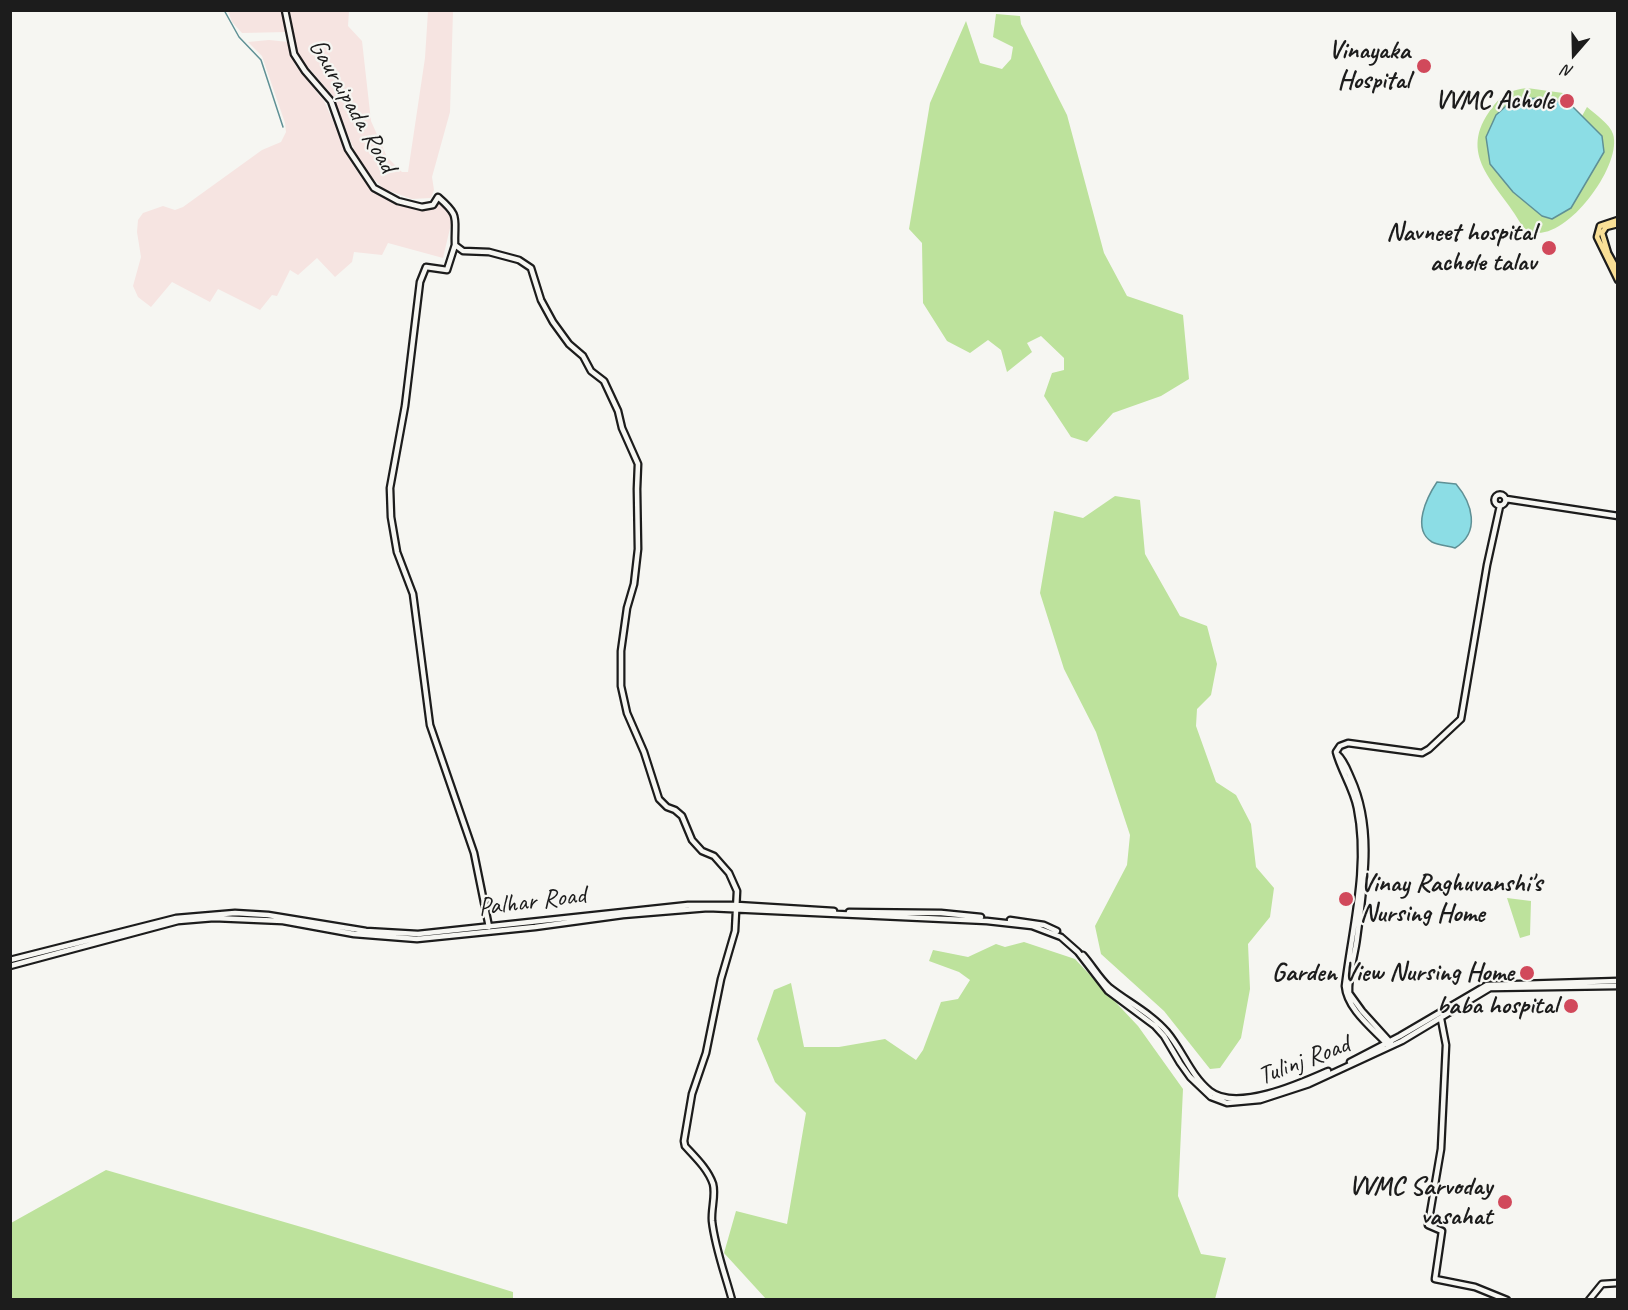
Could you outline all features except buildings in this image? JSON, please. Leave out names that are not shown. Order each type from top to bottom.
[{"type":"main road","points":[[1617,222],[1600,226],[1597,237],[1617,280]]},
{"type":"main road","points":[[1617,222],[1606,227],[1602,233],[1604,245],[1617,272]]},
{"type":"street","name":"Gauraipada Road","points":[[285,10],[294,54],[305,71],[331,100],[348,149],[374,188],[398,201],[422,207],[433,205],[438,197],[453,210],[456,220],[455,245]]},
{"type":"street","points":[[489,927],[474,853],[430,725],[413,594],[397,552],[391,517],[390,488],[405,406],[420,282],[426,267],[447,270],[455,245],[463,251],[501,255],[527,264],[531,268],[541,300],[553,322],[569,344],[583,356],[591,371],[604,381],[639,464],[638,551],[621,651],[621,686],[627,713],[644,752],[660,799],[667,807],[682,816],[692,840],[702,851],[714,856],[729,873],[737,891],[735,931],[721,979],[706,1053],[692,1094],[684,1141],[685,1146],[706,1170],[712,1184],[714,1194],[711,1205],[712,1224],[732,1299]]},
{"type":"street","points":[[1500,506],[1495,503],[1496,497],[1502,495],[1506,499],[1617,516]]},
{"type":"street","points":[[1390,1044],[1352,998],[1349,986],[1366,850],[1361,805],[1345,765],[1337,754],[1340,746],[1348,743],[1422,753],[1461,719],[1487,565],[1500,506],[1505,503],[1506,499]]},
{"type":"street","name":"Palhar Road","points":[[10,960],[176,918],[235,913],[268,915],[366,931],[406,934],[688,905],[987,921],[1032,926],[1062,935]]},
{"type":"street","name":"Palhar Road","points":[[10,966],[178,921],[214,918],[283,921],[354,934],[417,939],[665,911],[737,907]]},
{"type":"street","name":"Tulinj Road","points":[[1062,935],[1076,946],[1107,985],[1167,1032],[1192,1071],[1210,1091],[1219,1097],[1251,1098],[1310,1079],[1390,1044],[1490,988],[1617,986]]},
{"type":"street","name":"Tulinj Road","points":[[1441,1016],[1491,984],[1617,981]]},
{"type":"street","points":[[1441,1016],[1446,1045],[1441,1149],[1428,1226],[1442,1231],[1435,1279],[1475,1287],[1507,1299]]},
{"type":"street","points":[[1589,1299],[1602,1284],[1617,1283]]},
{"type":"shaded area","points":[[228,11],[282,11],[287,32],[242,33],[232,22]]},
{"type":"shaded area","points":[[287,11],[349,11],[348,26],[362,41],[371,121],[387,157],[402,172],[408,172],[425,58],[428,11],[453,11],[450,112],[432,177],[434,190],[431,198],[412,199],[384,189],[361,167],[332,95],[295,49]]},
{"type":"shaded area","points":[[269,40],[289,42],[295,65],[324,101],[354,167],[368,186],[386,198],[418,208],[440,202],[450,212],[451,224],[443,258],[388,243],[382,255],[354,252],[352,262],[335,277],[317,258],[298,275],[290,270],[277,296],[272,295],[260,310],[218,289],[210,302],[172,282],[151,307],[138,297],[133,286],[141,257],[137,232],[138,220],[143,213],[163,206],[175,210],[183,207],[262,150],[281,142],[286,132],[262,56],[248,42]]},
{"type":"green space","points":[[996,14],[1020,16],[1021,24],[1067,115],[1104,253],[1127,296],[1183,315],[1189,379],[1161,396],[1113,413],[1087,442],[1071,437],[1044,396],[1052,373],[1064,370],[1064,358],[1041,336],[1027,343],[1032,352],[1007,372],[1001,350],[988,340],[970,353],[947,341],[923,303],[922,243],[909,229],[930,103],[966,21],[980,63],[1002,69],[1011,59],[1013,47],[993,37]]},
{"type":"green space","points":[[1527,88],[1563,93],[1559,102],[1547,98],[1490,164],[1513,192],[1542,216],[1602,136],[1582,116],[1587,107],[1606,123],[1613,134],[1614,148],[1601,181],[1575,214],[1546,232],[1530,232],[1521,224],[1485,171],[1478,144],[1480,128],[1496,102],[1514,90]]},
{"type":"green space","points":[[1115,496],[1140,500],[1145,554],[1180,616],[1207,626],[1217,664],[1211,695],[1197,709],[1196,726],[1216,782],[1236,795],[1251,824],[1256,867],[1274,888],[1270,917],[1248,944],[1250,989],[1241,1038],[1220,1068],[1210,1069],[1164,1011],[1101,954],[1095,926],[1127,865],[1130,835],[1096,732],[1064,669],[1040,593],[1054,511],[1083,518]]},
{"type":"green space","points":[[1507,898],[1531,901],[1530,935],[1520,938]]},
{"type":"green space","points":[[1024,942],[1075,959],[1138,1026],[1183,1089],[1178,1196],[1201,1254],[1226,1258],[1215,1299],[766,1299],[724,1253],[736,1211],[787,1224],[806,1113],[775,1082],[757,1039],[774,990],[791,983],[804,1047],[839,1047],[885,1039],[916,1060],[923,1050],[941,1002],[958,999],[970,980],[959,972],[929,961],[933,950],[968,957],[996,944],[1005,947]]},
{"type":"green space","points":[[106,1170],[513,1292],[513,1299],[11,1299],[11,1223]]},
{"type":"water","points":[[1547,98],[1572,106],[1602,136],[1604,152],[1571,208],[1552,219],[1542,216],[1513,192],[1490,164],[1486,137],[1496,115],[1514,99]]},
{"type":"water","points":[[1437,482],[1456,484],[1470,508],[1471,526],[1468,534],[1455,548],[1432,542],[1423,529],[1425,504]]},
{"type":"waterway","points":[[224,10],[239,37],[261,60],[283,127]]},
{"type":"place","name":"Vinayaka Hospital","points":[[1424,66]]},
{"type":"place","name":"VVMC Achole","points":[[1567,101]]},
{"type":"place","name":"Navneet hospital achole talav","points":[[1549,248]]},
{"type":"place","name":"Vinay Raghuvanshi's Nursing Home","points":[[1346,899]]},
{"type":"place","name":"Garden View Nursing Home","points":[[1527,973]]},
{"type":"place","name":"baba hospital","points":[[1571,1006]]},
{"type":"place","name":"VVMC Sarvoday vasahat","points":[[1505,1202]]}]
